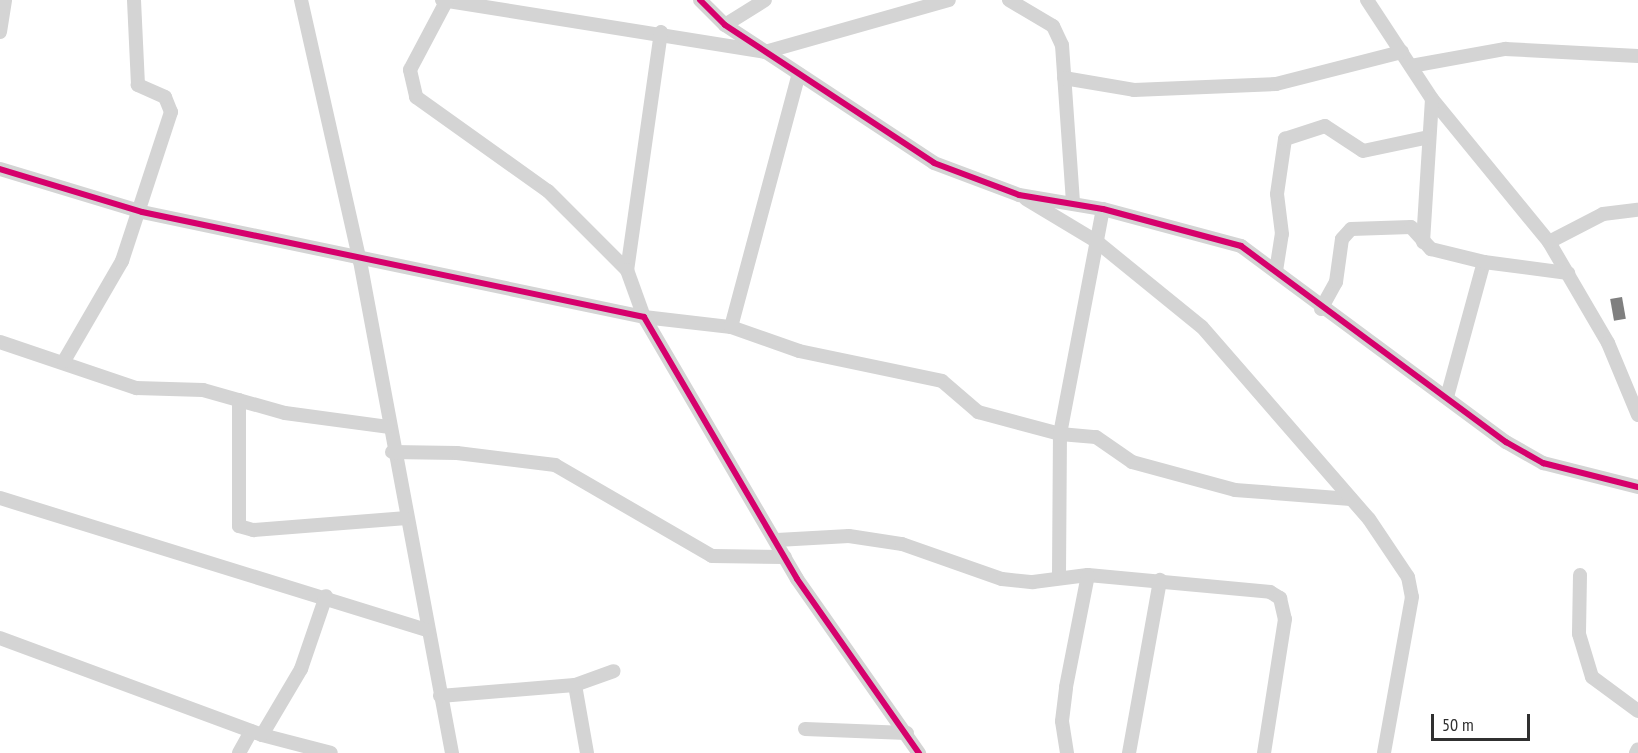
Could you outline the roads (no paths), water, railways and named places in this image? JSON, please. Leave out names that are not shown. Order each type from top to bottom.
[{"type":"street","points":[[0,32],[5,0]]},
{"type":"street","points":[[64,361],[122,261],[142,212],[171,103],[138,86],[134,0]]},
{"type":"street","points":[[301,0],[360,261],[404,518],[452,753]]},
{"type":"street","points":[[919,753],[785,557],[644,317],[627,270],[548,191],[416,97],[410,70],[445,0],[661,32],[765,52],[949,0]]},
{"type":"street","points":[[700,0],[725,25],[934,163],[1019,195],[1096,241],[1202,327],[1351,499],[1408,577],[1412,597],[1384,753]]},
{"type":"street","points":[[725,25],[765,0]]},
{"type":"street","points":[[1009,0],[1053,26],[1062,45],[1073,204]]},
{"type":"street","points":[[1367,0],[1432,99],[1549,242],[1608,343],[1638,415]]},
{"type":"street","points":[[627,270],[661,32]]},
{"type":"street","points":[[1411,66],[1505,49],[1638,56]]},
{"type":"street","points":[[1064,78],[1134,90],[1276,84],[1402,52]]},
{"type":"street","points":[[731,327],[799,74]]},
{"type":"street","points":[[1423,242],[1430,206],[1429,137],[1432,99]]},
{"type":"street","points":[[1276,271],[1282,234],[1277,194],[1285,139],[1325,126],[1363,151],[1429,137]]},
{"type":"street","points":[[0,169],[142,212],[360,261],[644,317],[731,327],[799,351],[942,381],[978,412],[1060,434],[1096,436],[1132,462],[1235,490],[1351,499]]},
{"type":"street","points":[[1019,195],[1103,209],[1217,236],[1276,271],[1321,309],[1543,463],[1638,487]]},
{"type":"street","points":[[1059,574],[1060,434],[1103,209]]},
{"type":"street","points":[[1549,242],[1604,214],[1638,210]]},
{"type":"street","points":[[1321,309],[1336,282],[1346,231],[1411,227],[1431,249],[1484,262],[1568,273]]},
{"type":"street","points":[[1448,397],[1484,262]]},
{"type":"street","points":[[0,342],[64,361],[136,388],[203,390],[333,423],[388,427]]},
{"type":"street","points":[[239,400],[239,526],[253,530],[404,518]]},
{"type":"street","points":[[392,452],[457,453],[555,465],[712,556],[785,557]]},
{"type":"street","points":[[0,498],[427,630]]},
{"type":"street","points":[[777,540],[849,536],[902,544],[1002,579],[1033,582],[1059,574],[1088,575],[1270,592],[1280,598],[1285,619],[1264,753]]},
{"type":"street","points":[[1067,753],[1062,721],[1065,687],[1088,575]]},
{"type":"street","points":[[1580,575],[1583,655],[1592,677],[1638,711]]},
{"type":"street","points":[[1129,753],[1160,580]]},
{"type":"street","points":[[239,753],[302,669],[326,597]]},
{"type":"street","points":[[0,638],[256,733],[331,753]]},
{"type":"street","points":[[440,696],[575,685],[614,671]]},
{"type":"street","points":[[575,685],[587,753]]},
{"type":"street","points":[[805,729],[907,733]]},
{"type":"street","points":[[1636,753],[1638,749]]}]
